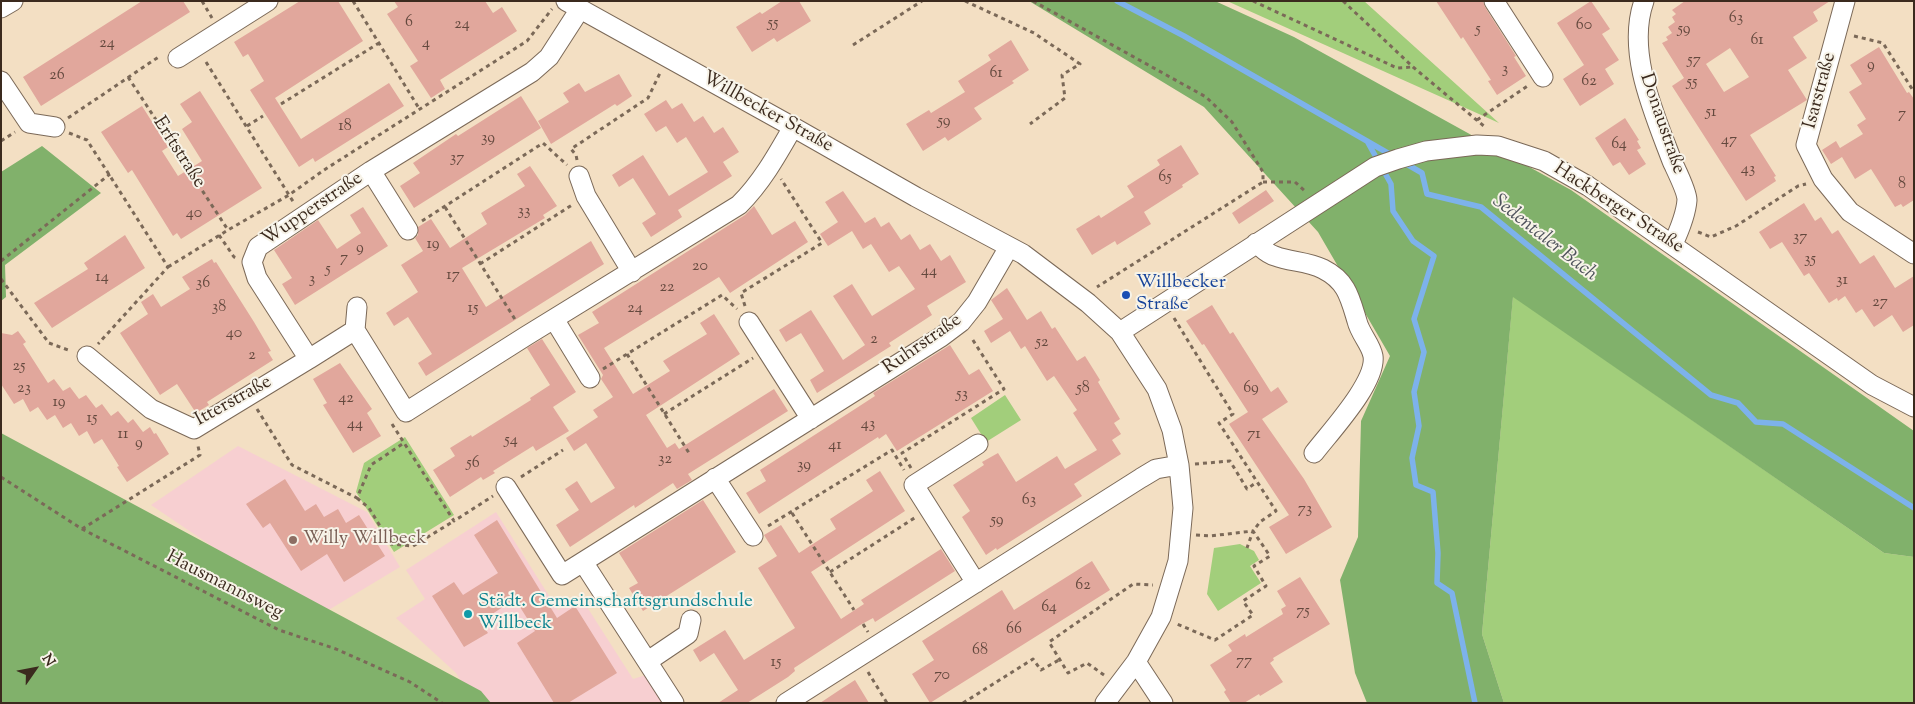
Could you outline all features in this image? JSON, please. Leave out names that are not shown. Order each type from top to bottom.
[{"type":"street","points":[[1,8],[13,1]]},
{"type":"street","points":[[178,58],[268,1]]},
{"type":"street","points":[[1494,1],[1543,77]]},
{"type":"street","name":"Donaustraße","points":[[1644,1],[1640,13],[1639,56],[1651,104],[1687,199],[1681,226],[1673,244]]},
{"type":"street","name":"Isarstraße","points":[[1845,1],[1806,145],[1823,179],[1850,212],[1914,254]]},
{"type":"street","name":"Willbecker Straße","points":[[567,6],[668,58],[916,197],[1023,254],[1081,297],[1120,332],[1157,389],[1172,430],[1179,464],[1183,508],[1178,561],[1161,618],[1136,662],[1105,703]]},
{"type":"street","name":"Wupperstraße","points":[[309,359],[257,278],[252,262],[258,247],[372,171],[532,72],[549,57],[567,6]]},
{"type":"street","points":[[1,81],[29,123],[55,127]]},
{"type":"street","points":[[357,307],[354,330],[406,412],[739,205],[753,191],[772,164],[793,127]]},
{"type":"street","name":"Hackberger Straße","points":[[1120,332],[1375,167],[1426,151],[1476,144],[1498,146],[1544,161],[1588,186],[1872,385],[1914,407]]},
{"type":"street","name":"Wupperstraße","points":[[372,171],[408,230]]},
{"type":"street","points":[[579,176],[586,196],[632,272]]},
{"type":"street","points":[[1256,243],[1275,257],[1305,262],[1324,269],[1339,281],[1346,289],[1357,324],[1373,356],[1372,367],[1358,397],[1314,453]]},
{"type":"street","name":"Ruhrstraße","points":[[506,487],[562,575],[941,337],[961,322],[977,302],[1009,247]]},
{"type":"street","points":[[554,319],[590,378]]},
{"type":"street","points":[[749,322],[811,419]]},
{"type":"street","points":[[309,359],[354,330]]},
{"type":"street","name":"Itterstraße","points":[[86,356],[151,409],[194,428],[309,359]]},
{"type":"street","points":[[976,583],[929,509],[917,483],[978,444]]},
{"type":"street","points":[[786,703],[1141,478],[1156,469],[1179,464]]},
{"type":"street","points":[[715,478],[753,536]]},
{"type":"street","points":[[583,562],[674,703]]},
{"type":"street","points":[[648,661],[688,634],[691,620]]},
{"type":"street","points":[[1136,662],[1162,703]]},
{"type":"path","points":[[353,1],[420,110]]},
{"type":"path","points":[[853,45],[922,1]]},
{"type":"path","points":[[965,1],[1034,33],[1080,64],[1062,75],[1065,98],[1030,124]]},
{"type":"path","points":[[1033,1],[1206,97],[1232,122],[1263,172],[1263,182]]},
{"type":"path","points":[[1253,1],[1397,68],[1413,67]]},
{"type":"path","points":[[1343,1],[1413,67],[1477,120],[1543,77]]},
{"type":"path","points":[[1,279],[49,344],[86,356],[168,266],[289,195],[324,170],[527,41],[567,6]]},
{"type":"path","points":[[1837,32],[1883,43],[1914,92]]},
{"type":"path","points":[[281,104],[379,43]]},
{"type":"path","points":[[196,46],[302,216]]},
{"type":"path","points":[[55,127],[169,50],[178,58]]},
{"type":"path","points":[[579,176],[576,155],[571,149],[648,98],[668,58]]},
{"type":"path","name":"Erftstraße","points":[[128,76],[228,230]]},
{"type":"path","points":[[247,126],[263,116]]},
{"type":"path","points":[[55,127],[88,140],[168,266]]},
{"type":"path","points":[[408,230],[543,143],[579,176]]},
{"type":"path","points":[[749,322],[741,294],[822,243],[772,164]]},
{"type":"path","points":[[1,261],[110,174]]},
{"type":"path","points":[[1711,237],[1736,226],[1798,186],[1823,179]]},
{"type":"path","points":[[1081,297],[1263,182],[1295,182],[1324,199]]},
{"type":"path","points":[[480,264],[586,196]]},
{"type":"path","points":[[445,207],[526,336]]},
{"type":"path","points":[[219,235],[234,257],[252,262]]},
{"type":"path","points":[[590,378],[722,294],[749,322]]},
{"type":"path","points":[[1164,303],[1233,414],[1219,423],[1276,511],[1260,522],[1253,530],[1247,548]]},
{"type":"path","points":[[917,483],[902,453],[1004,389],[961,322]]},
{"type":"path","points":[[664,414],[766,350]]},
{"type":"path","points":[[627,354],[689,453]]},
{"type":"path","points":[[249,396],[292,465],[357,498],[369,508],[391,544],[413,546],[563,450]]},
{"type":"path","points":[[406,412],[390,422],[454,521]]},
{"type":"path","points":[[82,529],[200,455],[194,428]]},
{"type":"path","points":[[357,498],[371,465],[404,443]]},
{"type":"path","points":[[753,536],[892,450],[917,483]]},
{"type":"path","points":[[1179,464],[1230,461],[1247,489],[1257,482]]},
{"type":"path","name":"Hausmannsweg","points":[[1,477],[82,529],[278,630],[336,649],[410,682],[442,703]]},
{"type":"path","points":[[830,572],[929,509]]},
{"type":"path","points":[[792,513],[854,610]]},
{"type":"path","points":[[1181,534],[1210,536],[1253,530]]},
{"type":"path","points":[[1161,618],[1215,640],[1253,615],[1243,601],[1266,586],[1254,566],[1270,556],[1253,530]]},
{"type":"path","points":[[1119,685],[1087,662],[1068,673],[1049,642],[1133,584],[1172,586]]},
{"type":"path","points":[[858,656],[887,703]]},
{"type":"path","points":[[963,703],[1033,659],[1041,670],[1059,660]]},
{"type":"shaded area","name":"Willy Willbeck","points":[[238,446],[367,512],[400,567],[317,617],[151,505]]},
{"type":"shaded area","points":[[496,512],[558,610],[580,596],[633,679],[646,675],[662,703],[475,703],[456,673],[396,618],[425,599],[406,570]]},
{"type":"green space","points":[[1029,1],[1215,1],[1294,37],[1571,190],[1914,431],[1914,557],[1884,553],[1513,297],[1482,634],[1504,703],[1367,703],[1355,673],[1340,580],[1358,537],[1361,421],[1390,356],[1318,232],[1204,107]]},
{"type":"green space","points":[[1227,1],[1364,1],[1499,123]]},
{"type":"green space","points":[[42,146],[101,193],[5,265],[6,297],[1,301],[1,172]]},
{"type":"green space","points":[[1513,296],[1884,553],[1914,557],[1914,703],[1504,703],[1482,634]]},
{"type":"green space","points":[[1005,395],[1021,420],[986,442],[971,418]]},
{"type":"green space","points":[[1,433],[481,691],[491,703],[1,703]]},
{"type":"green space","points":[[405,437],[454,515],[394,552],[356,492],[364,463]]},
{"type":"green space","points":[[1240,544],[1254,551],[1259,560],[1250,566],[1261,583],[1218,611],[1207,594],[1214,548]]},
{"type":"building","points":[[142,1],[183,1],[190,12],[41,106],[23,77]]},
{"type":"building","points":[[300,1],[338,1],[363,41],[275,98],[301,139],[389,83],[404,106],[315,162],[313,158],[299,167],[250,90],[264,81],[248,54],[243,57],[234,42]]},
{"type":"building","points":[[394,1],[485,1],[493,13],[502,7],[517,31],[440,80],[445,89],[431,98],[410,66],[418,61],[387,14],[398,7]]},
{"type":"building","points":[[782,1],[799,1],[811,21],[777,42],[774,38],[752,52],[736,27]]},
{"type":"building","points":[[1436,1],[1483,1],[1526,76],[1497,95],[1488,81],[1491,80],[1463,37],[1461,39]]},
{"type":"building","points":[[1591,1],[1610,29],[1602,34],[1619,60],[1605,69],[1614,84],[1580,106],[1563,79],[1584,65],[1557,23]]},
{"type":"building","points":[[1685,1],[1830,1],[1813,12],[1818,21],[1793,37],[1807,58],[1788,70],[1807,100],[1750,135],[1776,176],[1774,177],[1776,181],[1746,201],[1672,86],[1684,78],[1662,43],[1668,40],[1666,37],[1672,33],[1668,27],[1675,22],[1672,17],[1676,14],[1672,10]],"holes":[[[1730,48],[1749,77],[1724,92],[1706,64]]]},
{"type":"building","points":[[1011,40],[1029,70],[1012,81],[1014,83],[974,108],[982,119],[948,141],[945,137],[923,151],[906,124],[929,110],[931,113],[965,92],[958,81],[991,60],[988,55]]},
{"type":"building","points":[[1879,47],[1907,93],[1909,92],[1914,99],[1914,200],[1903,207],[1901,204],[1895,207],[1871,169],[1855,179],[1842,157],[1831,164],[1822,150],[1836,141],[1840,148],[1863,134],[1857,125],[1866,119],[1849,92],[1862,84],[1850,65]]},
{"type":"building","points":[[619,74],[632,96],[617,106],[615,104],[551,144],[538,121],[569,102],[563,93],[579,83],[585,92]]},
{"type":"building","points":[[200,91],[262,188],[181,239],[177,233],[173,236],[132,170],[128,173],[101,132],[142,106],[168,147],[162,151],[178,176],[202,161],[182,129],[192,122],[180,104]]},
{"type":"building","points":[[521,96],[541,128],[414,208],[400,186],[420,173],[413,163],[456,134],[458,136]]},
{"type":"building","points":[[666,100],[672,109],[682,103],[694,122],[703,116],[714,133],[723,127],[739,152],[723,162],[732,176],[678,210],[682,217],[651,237],[642,223],[656,214],[633,178],[619,187],[612,175],[643,155],[669,196],[708,172],[686,137],[677,143],[666,126],[656,132],[644,114]]},
{"type":"building","points":[[1625,118],[1639,140],[1637,141],[1641,148],[1637,150],[1646,164],[1629,175],[1620,162],[1613,166],[1595,138]]},
{"type":"building","points":[[1181,145],[1199,174],[1182,185],[1183,187],[1144,212],[1151,224],[1117,245],[1115,241],[1092,255],[1076,229],[1099,215],[1101,218],[1134,197],[1127,186],[1160,165],[1157,160]]},
{"type":"building","points":[[530,166],[557,206],[543,215],[545,218],[462,268],[486,307],[591,241],[604,264],[426,376],[418,363],[432,354],[408,317],[394,326],[386,313],[418,292],[401,265],[423,251],[415,238],[418,235],[418,227],[431,219],[450,248],[487,224],[481,213],[525,186],[517,174]]},
{"type":"building","points":[[1266,190],[1274,201],[1239,224],[1232,213]]},
{"type":"building","points":[[843,191],[865,223],[875,217],[881,227],[889,222],[901,240],[910,234],[920,250],[930,244],[941,261],[950,255],[966,282],[927,306],[932,315],[889,343],[891,346],[817,393],[810,380],[824,371],[801,333],[786,342],[779,330],[811,310],[843,360],[865,345],[833,296],[852,284],[872,316],[915,289],[899,266],[889,272],[871,244],[863,249],[852,231],[828,246],[820,234],[838,222],[825,202]]},
{"type":"building","points":[[1804,203],[1815,221],[1821,217],[1832,234],[1838,230],[1860,264],[1874,255],[1895,288],[1914,276],[1914,325],[1903,332],[1892,315],[1874,327],[1862,309],[1856,313],[1845,296],[1838,301],[1837,298],[1829,303],[1809,273],[1804,276],[1782,242],[1770,249],[1759,232]]},
{"type":"building","points":[[754,206],[772,235],[795,221],[808,242],[730,293],[719,277],[604,348],[633,394],[670,371],[663,361],[707,334],[700,323],[714,314],[740,354],[646,415],[667,448],[675,443],[679,449],[774,389],[788,411],[688,474],[692,480],[677,489],[673,483],[635,508],[634,505],[570,547],[556,525],[579,510],[565,489],[577,481],[591,503],[615,488],[586,443],[574,451],[566,438],[598,417],[593,410],[613,397],[601,379],[603,375],[578,335],[599,323],[592,312],[745,215]]},
{"type":"building","points":[[363,207],[388,246],[295,305],[282,284],[292,278],[274,250],[318,220],[337,249],[361,233],[350,215]]},
{"type":"building","points":[[125,235],[145,268],[52,328],[34,303],[88,269],[84,263]]},
{"type":"building","points":[[212,259],[214,263],[216,262],[254,322],[271,351],[268,352],[273,360],[207,402],[209,405],[196,413],[177,384],[160,395],[120,333],[148,314],[141,302],[153,294],[161,307],[190,289],[182,277]]},
{"type":"building","points":[[1007,288],[1027,320],[1041,311],[1052,329],[1055,327],[1077,361],[1085,356],[1120,419],[1114,423],[1121,434],[1112,440],[1121,454],[1074,484],[1082,496],[986,555],[962,517],[970,511],[953,485],[984,465],[982,462],[998,453],[1016,482],[1057,456],[1065,469],[1097,450],[1073,413],[1077,410],[1054,376],[1047,381],[1025,346],[1021,349],[1010,331],[991,343],[984,331],[1003,319],[991,300]]},
{"type":"building","points":[[1212,305],[1230,334],[1233,332],[1271,392],[1278,387],[1288,402],[1262,419],[1304,479],[1332,527],[1286,554],[1269,527],[1289,515],[1229,424],[1248,412],[1204,344],[1202,345],[1186,321]]},
{"type":"building","points":[[18,331],[26,342],[23,344],[48,383],[54,379],[63,391],[70,387],[79,399],[86,395],[96,408],[102,404],[111,416],[118,411],[128,423],[133,419],[143,432],[150,427],[169,454],[127,482],[102,439],[94,444],[87,431],[79,436],[71,423],[63,428],[55,415],[47,420],[38,407],[30,412],[23,399],[14,404],[1,384],[1,333],[12,335]]},
{"type":"building","points":[[542,339],[576,392],[553,407],[569,431],[536,451],[533,446],[493,471],[495,473],[483,480],[481,477],[450,497],[433,470],[455,456],[450,448],[471,435],[472,437],[531,400],[530,398],[550,385],[527,348]]},
{"type":"building","points":[[950,345],[969,375],[979,369],[993,391],[897,451],[886,434],[879,439],[878,437],[759,514],[746,493],[766,481],[760,470],[875,396],[873,393]]},
{"type":"building","points":[[340,363],[372,409],[367,413],[381,436],[353,453],[323,405],[327,403],[313,379]]},
{"type":"building","points":[[880,471],[905,511],[811,572],[841,619],[864,604],[861,600],[941,549],[955,571],[875,622],[873,618],[860,625],[794,668],[795,671],[788,677],[747,703],[718,703],[738,690],[714,653],[700,662],[693,650],[725,630],[744,660],[795,628],[758,568],[777,556],[764,535],[781,525],[799,553],[836,529],[830,519],[873,491],[866,480]]},
{"type":"building","points":[[285,479],[305,511],[316,504],[324,517],[338,509],[346,523],[359,515],[385,556],[344,582],[327,554],[301,571],[270,523],[263,528],[246,504]]},
{"type":"building","points":[[703,500],[736,552],[643,611],[629,588],[638,583],[619,553]]},
{"type":"building","name":"Städt. Gemeinschaftsgrundschule Willbeck","points":[[497,520],[557,618],[575,606],[617,673],[568,703],[554,703],[517,643],[535,631],[515,599],[480,622],[488,633],[464,647],[432,596],[454,582],[463,595],[498,573],[474,535]]},
{"type":"building","points":[[1092,561],[1110,590],[930,703],[912,674],[934,660],[922,641],[1002,590],[1014,610]]},
{"type":"building","points":[[1300,577],[1330,624],[1273,658],[1274,660],[1270,663],[1283,682],[1244,703],[1231,703],[1224,692],[1226,690],[1210,665],[1232,651],[1228,645],[1245,634],[1246,637],[1283,614],[1281,609],[1286,606],[1277,591]]},
{"type":"building","points":[[855,680],[869,703],[820,703],[841,689]]},
{"type":"waterway","name":"Sedentaler Bach","points":[[1117,1],[1184,36],[1393,156]]},
{"type":"waterway","points":[[1367,141],[1391,184],[1393,211],[1413,241],[1434,256],[1414,319],[1424,352],[1414,392],[1419,426],[1412,458],[1416,485],[1433,492],[1438,553],[1437,583],[1452,593],[1475,703]]},
{"type":"waterway","name":"Sedentaler Bach","points":[[1403,162],[1422,173],[1427,194],[1481,207],[1711,395],[1738,403],[1756,422],[1783,424],[1914,508]]},
{"type":"place","name":"Willbecker Straße","points":[[1126,295]]},
{"type":"place","name":"Willy Willbeck","points":[[293,540]]},
{"type":"place","name":"Städt. Gemeinschaftsgrundschule Willbeck","points":[[468,614]]}]
